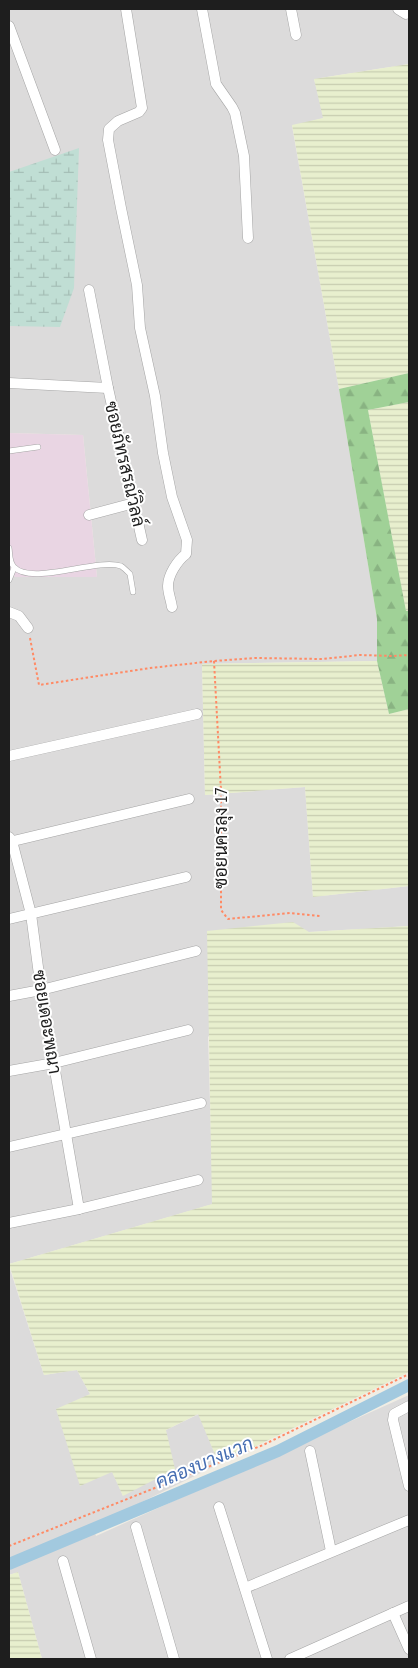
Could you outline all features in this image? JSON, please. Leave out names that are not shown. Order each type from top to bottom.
[{"type":"street","points":[[126,9],[142,108],[139,112],[118,121],[110,129],[108,140],[137,285],[140,328],[155,396],[163,453],[172,497],[188,540],[186,554],[180,558],[169,579],[168,588],[172,607]]},
{"type":"street","points":[[202,9],[216,84],[232,107],[244,156],[248,238]]},
{"type":"street","points":[[291,9],[296,35]]},
{"type":"street","points":[[9,26],[55,150]]},
{"type":"street","name":"ซอยภัทรสรณ์วิลล์","points":[[89,290],[108,388],[142,540]]},
{"type":"street","name":"ซอยภัทรสรณ์วิลล์","points":[[9,383],[108,388]]},
{"type":"street","points":[[89,515],[134,503]]},
{"type":"street","points":[[9,612],[19,616],[28,628]]},
{"type":"street","points":[[9,756],[196,714]]},
{"type":"street","points":[[10,840],[189,799]]},
{"type":"street","name":"ซอยเดอะพณา","points":[[10,840],[31,914],[41,990],[79,1209]]},
{"type":"street","points":[[9,919],[186,877]]},
{"type":"street","points":[[9,996],[41,990],[196,951]]},
{"type":"street","points":[[9,1071],[54,1063],[188,1030]]},
{"type":"street","points":[[9,1147],[201,1103]]},
{"type":"street","points":[[9,1223],[79,1209],[198,1180]]},
{"type":"street","points":[[409,1406],[394,1414],[393,1420],[409,1486]]},
{"type":"street","points":[[310,1451],[331,1551]]},
{"type":"street","points":[[219,1507],[267,1659]]},
{"type":"street","points":[[245,1588],[409,1520]]},
{"type":"street","points":[[136,1527],[174,1659]]},
{"type":"street","points":[[63,1561],[91,1659]]},
{"type":"street","points":[[290,1659],[409,1606]]},
{"type":"street","points":[[393,1613],[409,1649]]},
{"type":"lane","points":[[9,451],[38,447]]},
{"type":"lane","points":[[9,548],[14,568],[30,573],[42,574],[104,566],[121,566],[130,574],[133,592]]},
{"type":"lane","points":[[9,580],[14,568]]},
{"type":"path","points":[[28,628],[39,685],[150,668],[214,661],[255,658],[322,659],[360,655],[409,655]]},
{"type":"path","name":"ซอยนครลุง 17","points":[[214,661],[221,791],[221,910],[228,919],[290,913],[320,916]]},
{"type":"path","points":[[9,1546],[263,1445],[409,1374]]},
{"type":"shaded area","points":[[9,9],[409,9],[409,64],[314,79],[324,118],[292,126],[339,389],[377,619],[377,661],[202,664],[205,795],[305,787],[313,897],[409,886],[409,926],[309,932],[208,1037],[213,1204],[9,1264],[9,568],[15,577],[97,577],[83,435],[9,433]]},
{"type":"shaded area","points":[[9,433],[83,435],[97,577],[15,577],[9,568]]},
{"type":"shaded area","points":[[9,1266],[44,1375],[77,1370],[90,1394],[112,1471],[123,1496],[166,1430],[199,1414],[219,1464],[93,1526],[96,1536],[409,1395],[409,1659],[42,1659],[18,1572],[9,1575]]},
{"type":"green space","points":[[409,64],[409,373],[339,389],[292,125],[323,118],[314,79]]},
{"type":"green space","points":[[79,148],[74,288],[60,327],[9,326],[9,172]]},
{"type":"green space","points":[[409,373],[409,402],[368,410],[406,611],[409,611],[409,709],[389,714],[377,661],[377,619],[339,389]]},
{"type":"green space","points":[[409,402],[409,611],[406,612],[368,410]]},
{"type":"green space","points":[[377,661],[389,714],[409,709],[409,886],[313,897],[305,787],[205,795],[202,664]]},
{"type":"green space","points":[[293,922],[309,932],[409,926],[409,1372],[219,1464],[198,1414],[166,1430],[175,1469],[123,1496],[112,1472],[80,1486],[56,1409],[90,1394],[77,1370],[44,1375],[9,1264],[212,1204],[207,931]]},
{"type":"green space","points":[[18,1572],[42,1659],[9,1659],[9,1575]]},
{"type":"waterway","name":"คลองบางแวก","points":[[9,1564],[278,1451],[409,1385]]}]
